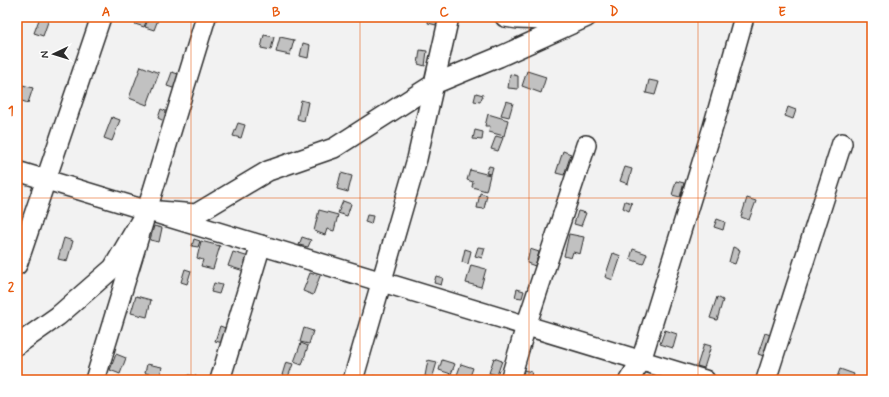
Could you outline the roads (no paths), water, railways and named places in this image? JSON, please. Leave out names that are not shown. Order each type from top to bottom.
[{"type":"street","points":[[17,265],[101,17]]},
{"type":"street","points":[[95,380],[206,17]]},
{"type":"street","points":[[353,380],[417,159],[449,17]]},
{"type":"street","points":[[506,17],[518,19],[582,19]]},
{"type":"street","points":[[629,380],[641,361],[713,127],[744,17]]},
{"type":"street","points":[[147,210],[196,214],[268,171],[334,148],[434,84],[499,57],[582,19]]},
{"type":"street","points":[[766,380],[842,143]]},
{"type":"street","points":[[510,380],[526,326],[586,145]]},
{"type":"street","points":[[17,171],[705,380]]},
{"type":"street","points":[[17,345],[58,316],[113,268],[147,210]]},
{"type":"street","points":[[220,380],[261,245]]}]
